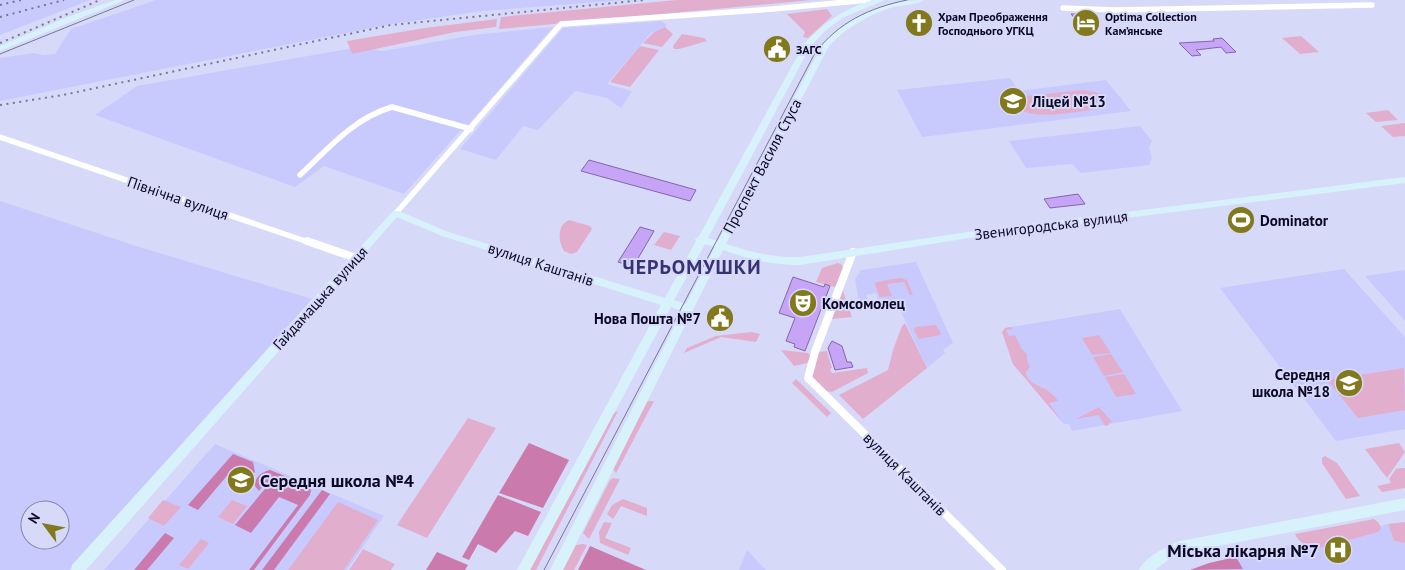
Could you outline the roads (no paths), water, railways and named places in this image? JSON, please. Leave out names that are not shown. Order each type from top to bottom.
[{"type":"street","points":[[0,49],[68,20],[122,0]]},
{"type":"street","name":"Гайдамацька вулиця","points":[[77,570],[471,129],[561,24],[773,9],[868,0]]},
{"type":"street","name":"Проспект Василя Стуса","points":[[522,570],[700,239],[807,46],[821,29],[842,14],[881,0]]},
{"type":"street","name":"Проспект Василя Стуса","points":[[556,570],[720,246],[826,45],[847,24],[860,17],[892,6],[920,0]]},
{"type":"street","points":[[1063,8],[1115,10],[1372,5]]},
{"type":"street","points":[[300,175],[353,128],[374,112],[384,108],[392,107],[471,129]]},
{"type":"street","name":"Північна вулиця","points":[[0,137],[356,258]]},
{"type":"street","name":"Звенигородська вулиця","points":[[700,239],[751,257],[779,263],[965,236],[1405,180]]},
{"type":"street","name":"вулиця Каштанів","points":[[396,213],[444,234],[689,309]]},
{"type":"street","name":"вулиця Каштанів","points":[[854,252],[815,352],[808,378],[1002,570]]},
{"type":"street","points":[[1145,570],[1166,553],[1180,547],[1405,504]]},
{"type":"tram line","points":[[0,54],[134,0]]},
{"type":"tram line","points":[[544,570],[815,53],[834,33],[856,18],[880,7],[907,0]]},
{"type":"railway","points":[[0,5],[21,0]]},
{"type":"railway","points":[[0,17],[64,0]]},
{"type":"railway","points":[[0,43],[100,0]]},
{"type":"railway","points":[[0,105],[63,95],[391,25],[644,0]]},
{"type":"place","name":"Храм Преображення Господнього УГКЦ","points":[[919,23]]},
{"type":"place","name":"Optima Collection Кам’янське","points":[[1086,23]]},
{"type":"place","name":"ЗАГС","points":[[777,49]]},
{"type":"place","name":"Ліцей №13","points":[[1013,101]]},
{"type":"place","name":"Dominator","points":[[1241,220]]},
{"type":"place","name":"Комсомолец","points":[[803,303]]},
{"type":"place","name":"Нова Пошта №7","points":[[720,318]]},
{"type":"place","name":"Середня школа №18","points":[[1349,383]]},
{"type":"place","name":"Середня школа №4","points":[[241,480]]},
{"type":"place","name":"Міська лікарня №7","points":[[1338,550]]},
{"type":"district","name":"ЧЕРЬОМУШКИ","points":[[692,267]]}]
